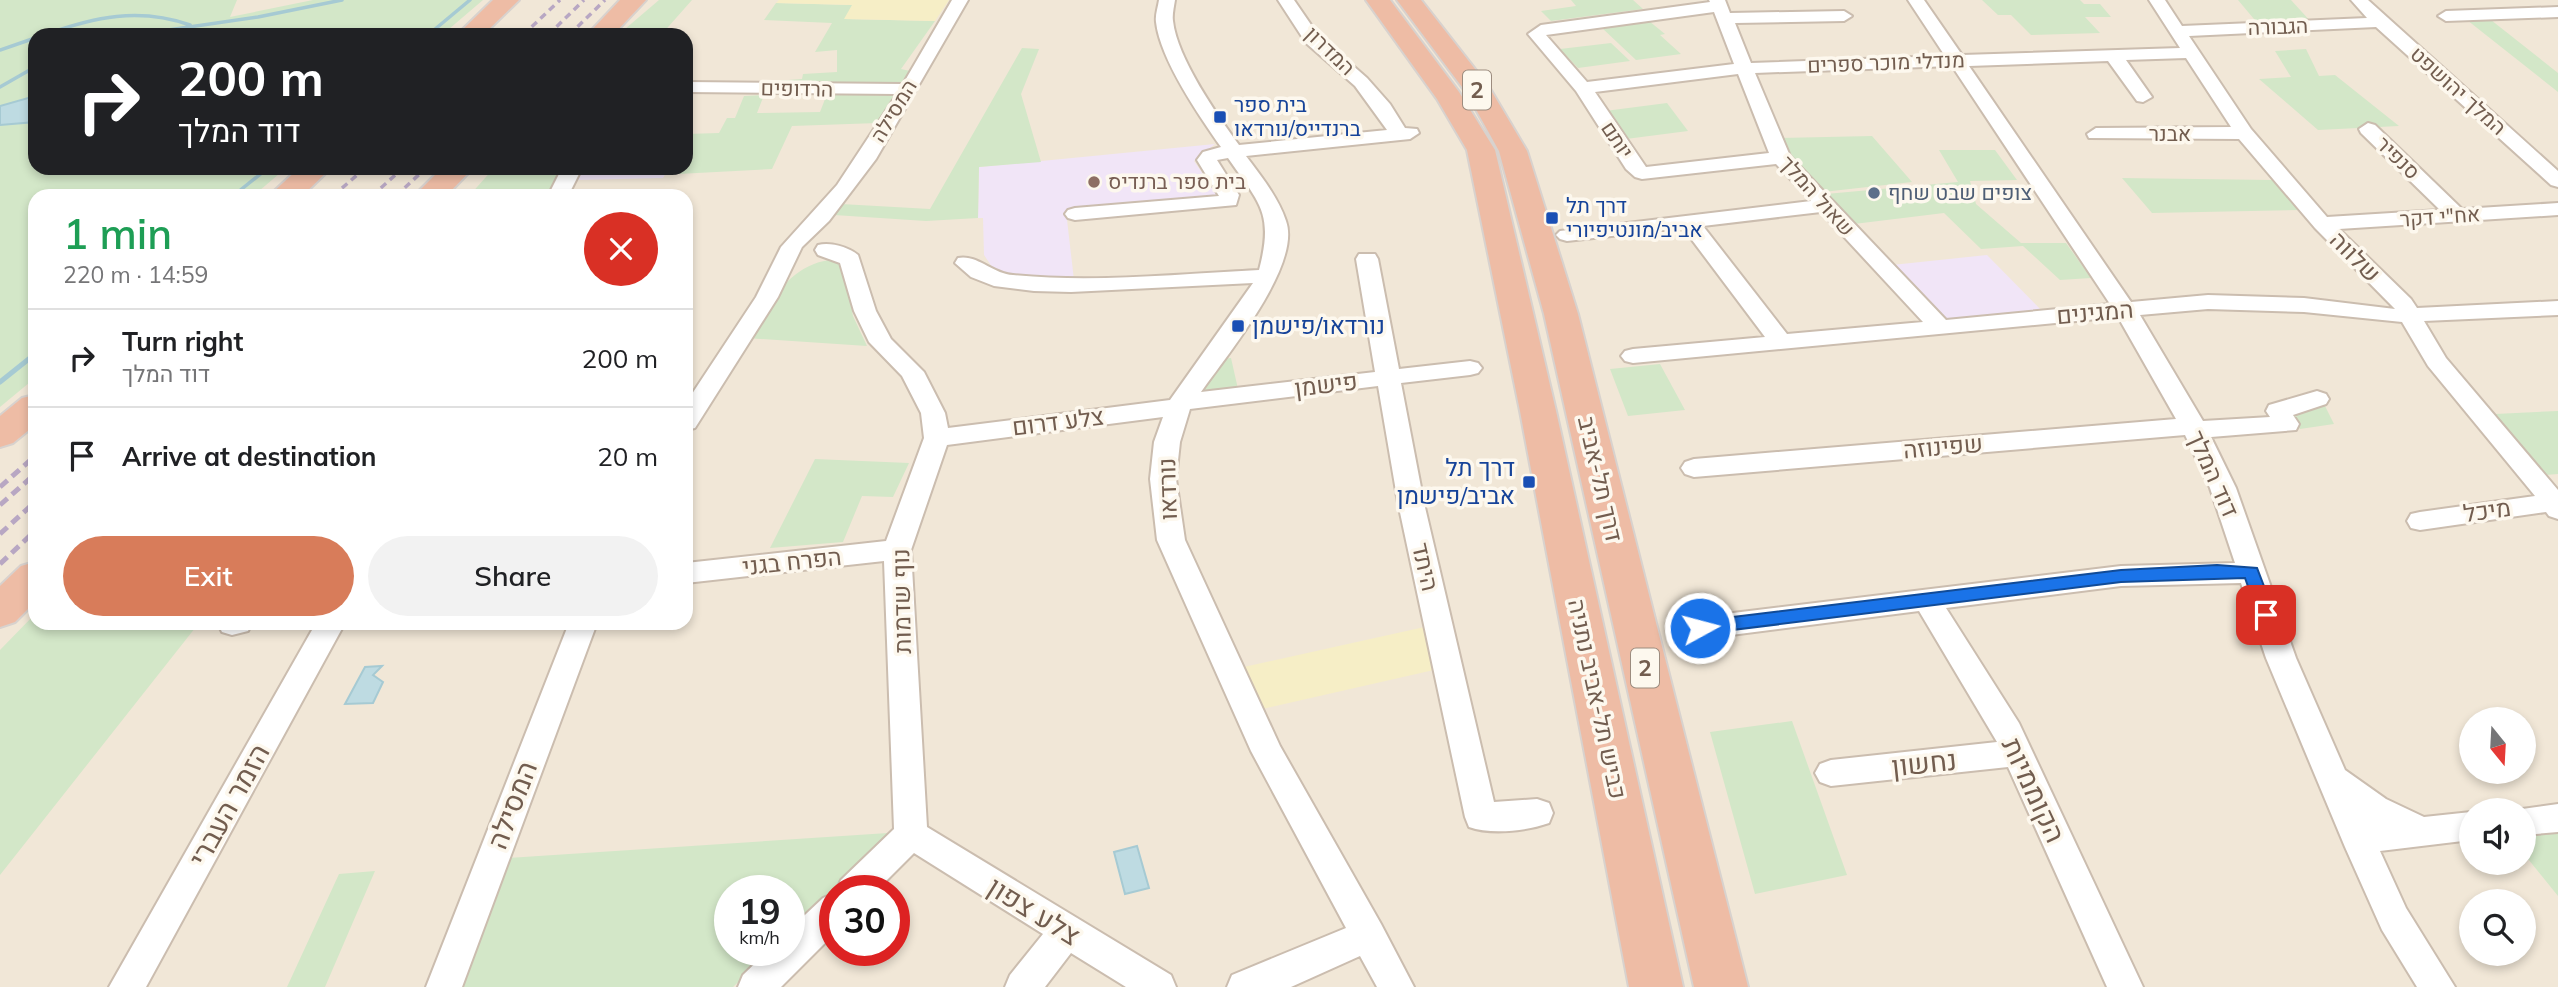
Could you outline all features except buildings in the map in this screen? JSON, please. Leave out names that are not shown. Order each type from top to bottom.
[{"type":"highway","points":[[477,28],[507,0]]},
{"type":"highway","points":[[605,28],[634,0]]},
{"type":"highway","name":"כביש תל-אביב נתניה","points":[[1378,0],[1450,98],[1481,150],[1656,987]]},
{"type":"highway","name":"דרך תל-אביב","points":[[1409,0],[1479,93],[1513,151],[1561,314],[1721,987]]},
{"type":"highway","points":[[292,189],[309,175]]},
{"type":"highway","points":[[436,189],[452,175]]},
{"type":"highway","points":[[0,435],[28,411]]},
{"type":"highway","points":[[0,611],[28,584]]},
{"type":"street","name":"המסילה","points":[[693,411],[767,297],[795,244],[822,218],[866,156],[960,0]]},
{"type":"street","name":"נורדאו","points":[[1167,0],[1164,21],[1178,61],[1202,107],[1263,194],[1278,223],[1277,241],[1268,276],[1244,315],[1180,404],[1167,442],[1163,479],[1171,540],[1267,751],[1396,987]]},
{"type":"street","name":"המדרון","points":[[1233,151],[1405,134],[1362,82],[1312,39],[1286,0]]},
{"type":"street","name":"דוד המלך","points":[[1916,0],[2126,311],[2194,428],[2224,488],[2281,657],[2362,846],[2394,919],[2437,987]]},
{"type":"street","name":"שלווה","points":[[2157,0],[2244,134],[2322,224],[2398,299],[2411,315],[2418,334],[2436,361],[2553,495]]},
{"type":"street","name":"המלך יהושפט","points":[[2359,0],[2379,22],[2558,181]]},
{"type":"street","points":[[1721,8],[1844,16]]},
{"type":"street","name":"יותם","points":[[1721,8],[1541,30],[1536,34],[1583,88],[1636,169],[1643,173],[1781,158]]},
{"type":"street","name":"שאול המלך","points":[[1721,8],[1781,158],[1940,327]]},
{"type":"street","points":[[2446,16],[2558,12]]},
{"type":"street","name":"הגבורה","points":[[2177,31],[2379,22]]},
{"type":"street","name":"מנדלי מוכר ספרים","points":[[1583,88],[1745,68],[2190,53]]},
{"type":"street","points":[[2113,55],[2143,97]]},
{"type":"street","name":"הרדופים","points":[[693,88],[907,89]]},
{"type":"street","name":"סנפיר","points":[[2368,129],[2458,217]]},
{"type":"street","name":"אבנר","points":[[2096,134],[2244,134]]},
{"type":"street","points":[[1075,214],[1229,201],[1229,195],[1207,160],[1210,156],[1233,151]]},
{"type":"street","points":[[1567,235],[1824,206]]},
{"type":"street","name":"אח\"י דקר","points":[[2322,224],[2558,209]]},
{"type":"street","points":[[822,218],[822,249]]},
{"type":"street","points":[[1688,221],[1781,342]]},
{"type":"street","points":[[795,244],[810,238],[822,249],[850,260],[865,312],[881,342],[912,372],[933,413],[937,438]]},
{"type":"street","name":"המסילה","points":[[767,297],[797,267],[822,249]]},
{"type":"street","name":"היתד","points":[[1367,259],[1411,503],[1481,817],[1537,813]]},
{"type":"street","points":[[966,264],[1002,281],[1046,285],[1268,276]]},
{"type":"street","name":"המגינים","points":[[1633,356],[2244,301],[2304,304],[2395,316],[2558,308]]},
{"type":"street","name":"פישמן","points":[[1180,404],[1470,368]]},
{"type":"street","name":"שפינוזה","points":[[1694,468],[2194,428],[2287,424],[2278,411],[2317,399]]},
{"type":"street","name":"צלע דרום","points":[[937,438],[1180,404]]},
{"type":"street","name":"נוף שדמות","points":[[911,834],[897,550],[937,438]]},
{"type":"street","name":"מיכל","points":[[2420,521],[2553,495]]},
{"type":"street","name":"הפרח בגני","points":[[693,572],[897,550]]},
{"type":"street","points":[[1700,628],[2121,576],[2251,573]]},
{"type":"street","name":"הקוממיות","points":[[1927,601],[2008,732],[2125,987]]},
{"type":"street","name":"הזמר העברי","points":[[127,987],[327,630]]},
{"type":"street","name":"המסילה","points":[[444,987],[580,630]]},
{"type":"street","name":"נחשון","points":[[1831,773],[2017,753]]},
{"type":"street","points":[[2333,777],[2385,816],[2424,831]]},
{"type":"street","points":[[2536,820],[2558,818]]},
{"type":"street","points":[[2362,846],[2383,835],[2459,827]]},
{"type":"street","points":[[869,875],[911,834]]},
{"type":"street","name":"צלע צפון","points":[[911,834],[1158,987]]},
{"type":"street","points":[[756,987],[819,925]]},
{"type":"street","points":[[1023,987],[1066,932]]},
{"type":"street","points":[[1245,987],[1279,975],[1369,934]]},
{"type":"shaded area","points":[[0,0],[2558,0],[2558,987],[0,987]]},
{"type":"shaded area","name":"בית ספר ברנדיס","points":[[1215,144],[1194,161],[1219,197],[1066,211],[1074,280],[1004,277],[992,267],[984,255],[983,218],[978,218],[979,167]]},
{"type":"shaded area","points":[[578,175],[665,175],[663,178],[575,180]]},
{"type":"shaded area","points":[[1987,255],[2042,311],[1942,321],[1892,265]]},
{"type":"green space","points":[[0,0],[237,0],[230,17],[313,0],[483,0],[450,28],[28,28],[28,175],[278,175],[261,189],[28,189],[28,384],[0,407]]},
{"type":"green space","points":[[659,0],[692,0],[667,28],[626,28]]},
{"type":"green space","points":[[1571,0],[1633,0],[1643,9],[1551,21],[1541,11],[1576,6]]},
{"type":"green space","points":[[1982,0],[2080,0],[2084,4],[2100,4],[2111,17],[2085,17],[2100,33],[2031,35],[2011,15],[1998,15]]},
{"type":"green space","points":[[2238,0],[2291,0],[2312,23],[2259,25]]},
{"type":"green space","points":[[776,3],[853,5],[845,19],[935,21],[901,69],[910,71],[902,84],[770,87],[774,81],[802,79],[803,74],[837,72],[837,50],[815,52],[832,23],[764,20]]},
{"type":"green space","points":[[2467,20],[2491,20],[2558,73],[2558,92]]},
{"type":"green space","points":[[1649,21],[1665,34],[1660,35],[1681,54],[1636,60],[1601,27]]},
{"type":"green space","points":[[1611,43],[1630,61],[1578,68],[1560,49]]},
{"type":"green space","points":[[1022,48],[1039,49],[1021,94],[1041,162],[979,167],[978,218],[926,221],[834,215],[841,204],[930,209]]},
{"type":"green space","points":[[2306,49],[2319,76],[2335,75],[2399,126],[2318,130],[2259,79],[2291,77],[2275,51]]},
{"type":"green space","points":[[897,93],[899,97],[878,123],[792,126],[772,169],[693,173],[693,134],[719,133],[727,118],[735,118],[744,96],[764,95],[757,113],[820,112],[827,94]]},
{"type":"green space","points":[[1667,103],[1688,131],[1626,139],[1605,111]]},
{"type":"green space","points":[[1872,136],[1912,182],[1823,192],[1789,159],[1780,138]]},
{"type":"green space","points":[[1939,150],[1995,150],[2017,180],[1970,181],[1976,204],[2021,243],[2066,243],[2091,278],[2060,280],[2023,246],[1981,249],[1944,213],[1854,224],[1826,194],[1958,182]]},
{"type":"green space","points":[[488,175],[560,175],[553,189],[475,189]]},
{"type":"green space","points":[[2122,178],[2272,180],[2299,210],[2152,213]]},
{"type":"green space","points":[[830,260],[844,266],[853,316],[867,346],[746,338],[780,289],[791,278],[815,263]]},
{"type":"green space","points":[[1231,358],[1238,389],[1204,390],[1201,387],[1217,359]]},
{"type":"green space","points":[[1660,364],[1685,410],[1628,416],[1610,369]]},
{"type":"green space","points":[[2325,406],[2334,424],[2300,429],[2291,418],[2310,409]]},
{"type":"green space","points":[[2558,411],[2558,474],[2545,475],[2495,414]]},
{"type":"green space","points":[[815,459],[909,463],[893,497],[862,496],[843,542],[770,548]]},
{"type":"green space","points":[[28,621],[28,630],[193,630],[0,875],[0,650]]},
{"type":"green space","points":[[1792,721],[1847,875],[1755,894],[1710,732]]},
{"type":"green space","points":[[2558,831],[2558,896],[2536,869],[2536,834]]},
{"type":"green space","points":[[888,833],[892,835],[853,875],[819,875],[819,907],[805,920],[805,875],[714,875],[714,966],[755,966],[733,987],[461,987],[508,858]]},
{"type":"green space","points":[[375,871],[325,987],[287,987],[339,874]]},
{"type":"sand","points":[[779,0],[949,0],[935,21],[844,19],[852,5],[776,3]]},
{"type":"sand","points":[[1438,624],[1447,667],[1249,712],[1230,670]]},
{"type":"water","points":[[28,98],[28,123],[0,125],[0,106]]},
{"type":"water","points":[[382,666],[373,675],[383,682],[373,703],[345,704],[365,667]]},
{"type":"water","points":[[1137,846],[1149,888],[1125,894],[1114,852]]},
{"type":"waterway","points":[[182,28],[258,17],[342,0]]},
{"type":"waterway","points":[[436,28],[470,0]]},
{"type":"waterway","points":[[66,28],[117,16],[153,16],[190,25]]},
{"type":"waterway","points":[[0,50],[28,40]]},
{"type":"waterway","points":[[0,87],[28,71]]},
{"type":"waterway","points":[[242,189],[259,175]]},
{"type":"waterway","points":[[0,382],[28,360]]},
{"type":"railway","points":[[530,28],[560,0]]},
{"type":"railway","points":[[555,28],[584,0]]},
{"type":"railway","points":[[576,28],[605,0]]},
{"type":"railway","points":[[341,189],[357,175]]},
{"type":"railway","points":[[380,189],[395,175]]},
{"type":"railway","points":[[404,189],[418,175]]},
{"type":"railway","points":[[0,487],[28,462]]},
{"type":"railway","points":[[0,505],[28,480]]},
{"type":"railway","points":[[0,534],[28,508]]},
{"type":"railway","points":[[0,564],[28,538]]},
{"type":"place","name":"בית ספר ברנדייס/נורדאו","points":[[1220,117]]},
{"type":"place","name":"בית ספר ברנדיס","points":[[1094,182]]},
{"type":"place","name":"צופים שבט שחף","points":[[1874,193]]},
{"type":"place","name":"דרך תל אביב/מונטיפיורי","points":[[1552,218]]},
{"type":"place","name":"נורדאו/פישמן","points":[[1238,326]]},
{"type":"place","name":"דרך תל אביב/פישמן","points":[[1529,482]]},
{"type":"route","points":[[1700,628],[2121,576],[2217,571],[2251,573],[2266,615]]}]
